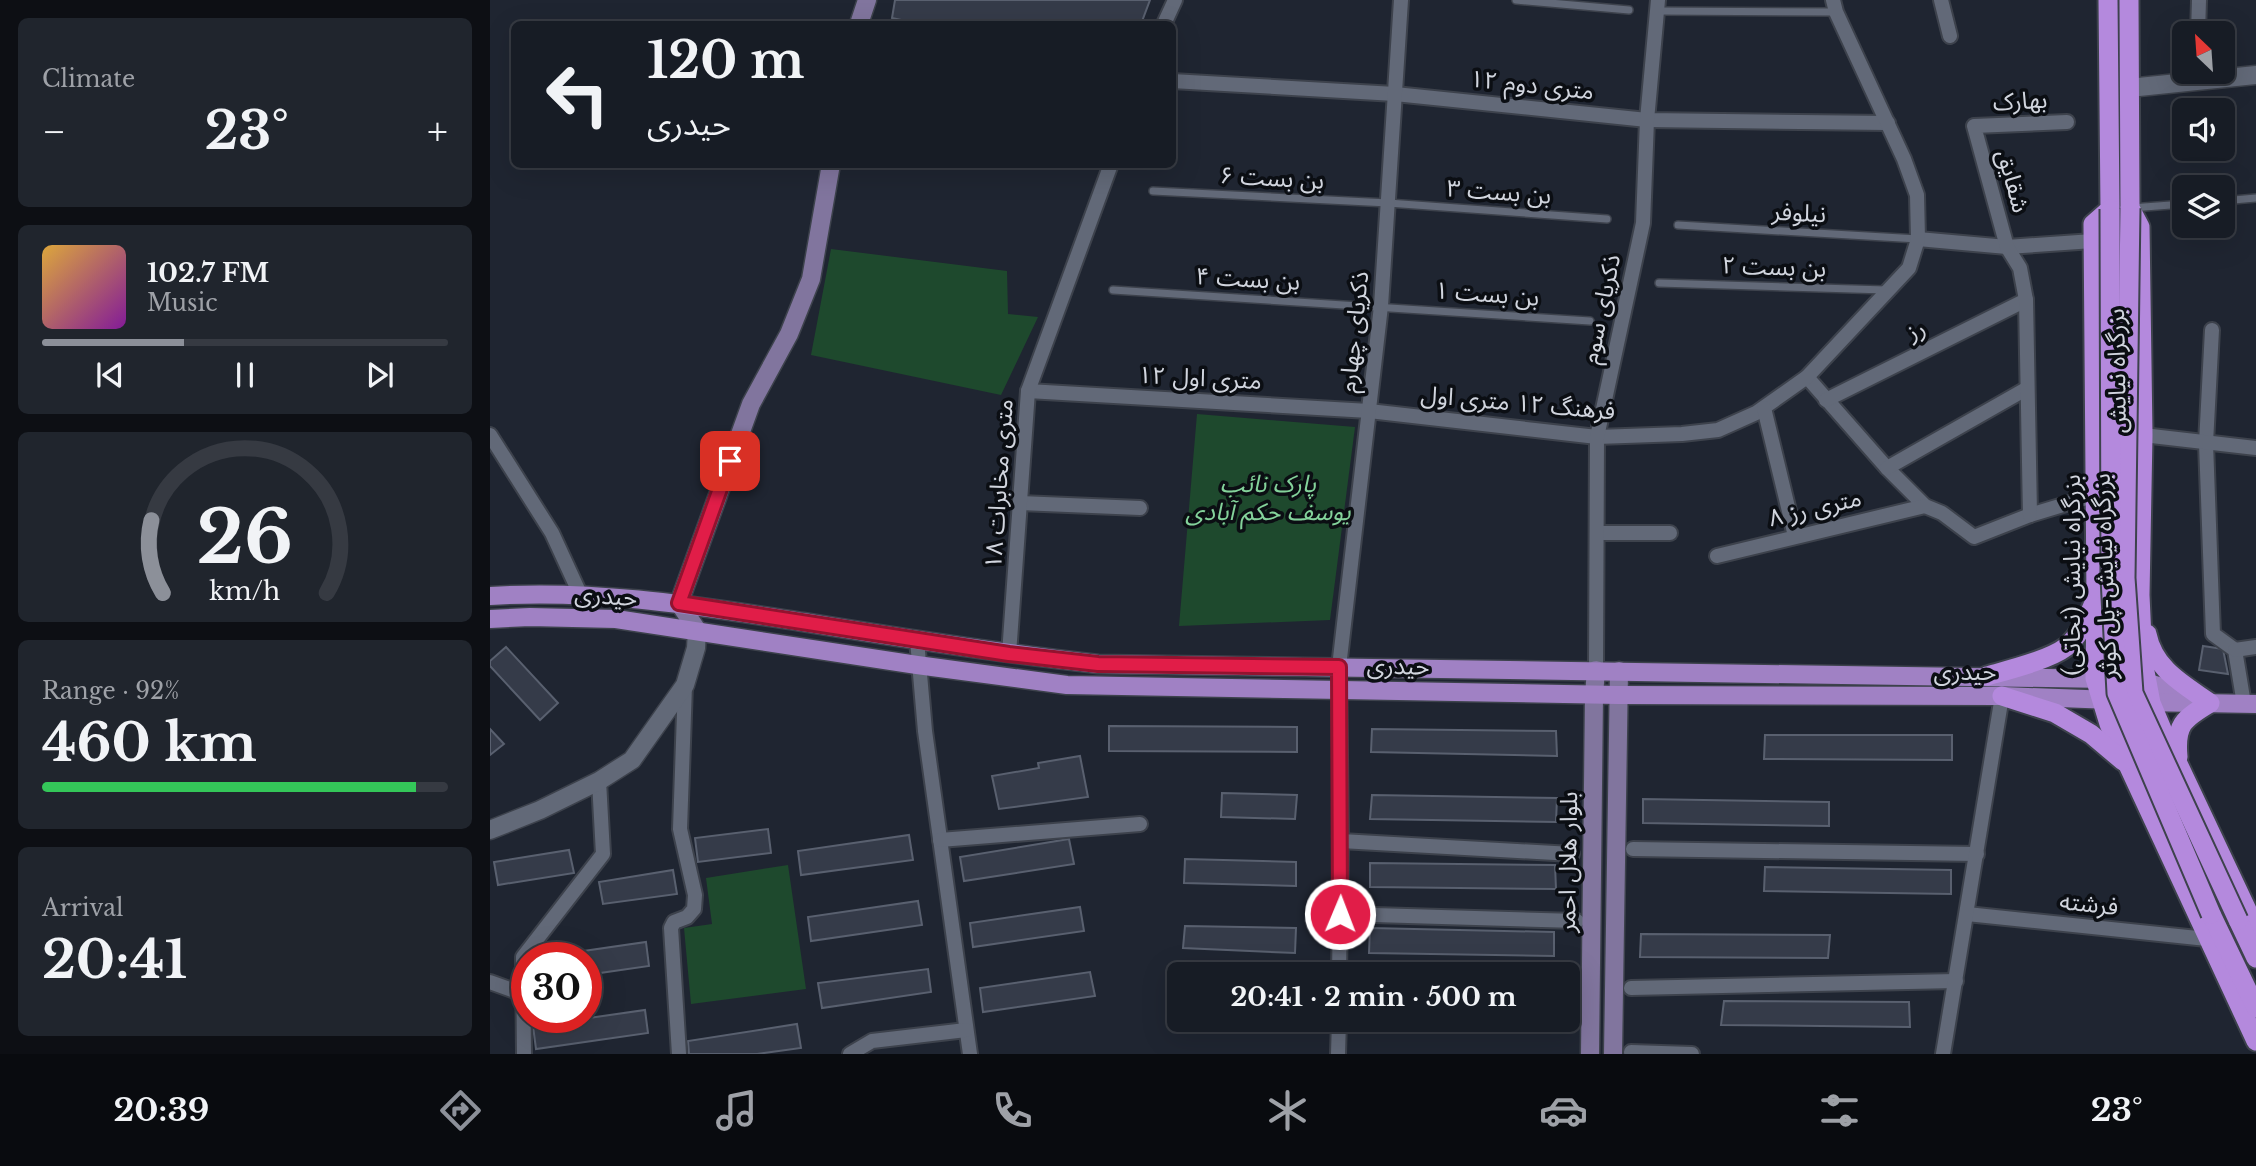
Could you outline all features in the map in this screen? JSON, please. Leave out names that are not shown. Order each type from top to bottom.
[{"type":"highway","name":"بزرگراه نیایش-پل کوثر","points":[[2108,0],[2111,578],[2117,693],[2211,914],[2256,1008]]},
{"type":"highway","name":"بزرگراه نیایش-پل کوثر","points":[[2129,0],[2130,208],[2125,578],[2133,693],[2256,958]]},
{"type":"highway","name":"بزرگراه نیایش","points":[[2130,208],[2140,227],[2143,435],[2140,595],[2146,682]]},
{"type":"highway","name":"بزرگراه نیایش (نجاتی)","points":[[2110,209],[2093,224],[2095,678],[2109,724],[2256,1041]]},
{"type":"highway","points":[[2096,598],[2106,613],[2114,618],[2122,618],[2130,613],[2140,595]]},
{"type":"highway","points":[[2140,595],[2149,644],[2160,665],[2173,678],[2210,703],[2180,727],[2177,738],[2179,766]]},
{"type":"highway","points":[[1987,676],[2066,647],[2086,620],[2096,598]]},
{"type":"highway","points":[[2146,682],[2151,703],[2179,766],[2256,929]]},
{"type":"highway","points":[[2002,696],[2065,718],[2091,734],[2127,763]]},
{"type":"main road","points":[[860,21],[867,0]]},
{"type":"main road","points":[[697,630],[679,603],[751,404],[789,334],[811,279],[830,168]]},
{"type":"main road","name":"حیدری","points":[[490,596],[580,594],[679,603],[1009,654],[1098,664],[2095,678],[2146,682],[2210,703]]},
{"type":"main road","name":"حیدری","points":[[490,620],[530,617],[616,619],[1067,685],[1594,695],[2002,696],[2210,703]]},
{"type":"main road","name":"بلوار هلال احمر","points":[[1590,1054],[1594,695],[1597,670]]},
{"type":"main road","name":"بلوار هلال احمر","points":[[1619,671],[1622,1053]]},
{"type":"main road","points":[[2210,703],[2250,704]]},
{"type":"street","points":[[1165,21],[1175,0]]},
{"type":"street","name":"ذکریای چهارم","points":[[1339,962],[1339,667],[1381,306],[1401,0]]},
{"type":"street","points":[[1941,0],[1950,36]]},
{"type":"street","points":[[2198,21],[2199,0]]},
{"type":"street","name":"ذکریای سوم","points":[[1597,670],[1597,437],[1643,223],[1647,120],[1657,6]]},
{"type":"street","name":"فرهنگ ۱۲ متری اول","points":[[1370,411],[1597,437],[1682,434],[1718,430],[1764,408],[1807,377],[1909,268],[1918,239],[1917,195],[1835,6]]},
{"type":"street","points":[[2235,75],[2256,75]]},
{"type":"street","points":[[2129,88],[2172,80]]},
{"type":"street","name":"۱۲ متری دوم","points":[[1176,81],[1395,94],[1647,120],[1888,123]]},
{"type":"street","name":"بهارک","points":[[1974,126],[2067,122]]},
{"type":"street","name":"شقایق","points":[[1974,126],[2007,247]]},
{"type":"street","name":"۱۸ متری مخابرات","points":[[1009,654],[1028,391],[1110,168]]},
{"type":"street","name":"شقایق","points":[[1918,239],[2007,247],[2093,241]]},
{"type":"street","points":[[2007,247],[2020,268],[2026,300],[2030,515]]},
{"type":"street","name":"رز","points":[[1826,400],[2026,300]]},
{"type":"street","points":[[2212,330],[2206,443],[2213,634],[2235,650],[2250,704]]},
{"type":"street","points":[[1807,377],[1924,506],[1942,513],[1974,537],[2030,515],[2096,495]]},
{"type":"street","points":[[1887,468],[2026,389]]},
{"type":"street","name":"۱۲ متری اول","points":[[1028,391],[1370,411]]},
{"type":"street","points":[[1764,408],[1795,536]]},
{"type":"street","points":[[490,435],[552,533],[580,594]]},
{"type":"street","points":[[2143,435],[2256,449]]},
{"type":"street","points":[[1020,503],[1140,508]]},
{"type":"street","name":"۸ متری رز","points":[[1717,556],[1924,506]]},
{"type":"street","points":[[1597,533],[1671,533]]},
{"type":"street","points":[[679,1054],[671,928],[674,922],[687,917],[694,909],[695,895],[680,829],[685,685],[696,648],[697,630]]},
{"type":"street","points":[[917,640],[940,840],[970,1054]]},
{"type":"street","points":[[2235,650],[2256,647]]},
{"type":"street","points":[[490,830],[540,810],[632,760],[685,685]]},
{"type":"street","points":[[1943,1054],[2002,696]]},
{"type":"street","points":[[535,942],[603,854],[599,780]]},
{"type":"street","points":[[940,840],[1140,824]]},
{"type":"street","points":[[1341,841],[1572,854]]},
{"type":"street","points":[[1633,849],[1977,854]]},
{"type":"street","points":[[1340,914],[1577,922]]},
{"type":"street","name":"فرشته","points":[[1967,914],[2207,939]]},
{"type":"street","points":[[1631,988],[1956,981]]},
{"type":"street","points":[[490,982],[511,990]]},
{"type":"street","points":[[850,1054],[872,1041],[966,1030]]},
{"type":"street","points":[[1338,1054],[1339,1032]]},
{"type":"street","points":[[524,1033],[524,1054]]},
{"type":"street","points":[[1622,1053],[1692,1054]]},
{"type":"lane","points":[[1516,0],[1629,10]]},
{"type":"lane","points":[[1657,6],[1835,6]]},
{"type":"lane","name":"بن بست ۶","points":[[1153,191],[1388,203]]},
{"type":"lane","points":[[2235,200],[2256,198]]},
{"type":"lane","name":"بن بست ۳","points":[[1388,203],[1607,219]]},
{"type":"lane","points":[[2130,208],[2172,205]]},
{"type":"lane","name":"نیلوفر","points":[[1678,225],[1918,239]]},
{"type":"lane","name":"بن بست ۲","points":[[1659,283],[1888,290]]},
{"type":"lane","name":"بن بست ۴","points":[[1113,290],[1381,306]]},
{"type":"lane","name":"بن بست ۱","points":[[1381,306],[1590,321]]},
{"type":"green space","points":[[831,249],[1007,271],[1008,314],[1038,317],[1001,395],[811,355]]},
{"type":"green space","name":"پارک نائب یوسف حکم آبادی","points":[[1197,414],[1355,427],[1330,620],[1179,626]]},
{"type":"green space","points":[[788,865],[806,989],[691,1004],[684,928],[712,924],[706,878]]},
{"type":"building","points":[[895,0],[1150,0],[1142,21],[906,21],[892,18]]},
{"type":"building","points":[[2203,646],[2223,649],[2228,674],[2199,670]]},
{"type":"building","points":[[506,647],[558,703],[540,720],[490,666],[490,661]]},
{"type":"building","points":[[1109,726],[1297,727],[1297,752],[1109,751]]},
{"type":"building","points":[[490,729],[504,744],[490,755]]},
{"type":"building","points":[[1372,729],[1556,731],[1557,756],[1371,752]]},
{"type":"building","points":[[1765,735],[1952,735],[1952,760],[1764,759]]},
{"type":"building","points":[[1080,756],[1088,797],[999,809],[992,776],[1039,768],[1038,763]]},
{"type":"building","points":[[1222,793],[1297,795],[1295,819],[1221,817]]},
{"type":"building","points":[[1372,795],[1557,798],[1556,822],[1370,819]]},
{"type":"building","points":[[1643,799],[1829,802],[1829,826],[1643,823]]},
{"type":"building","points":[[768,829],[771,853],[698,862],[695,838]]},
{"type":"building","points":[[909,835],[913,860],[801,875],[798,851]]},
{"type":"building","points":[[1069,839],[1074,864],[964,881],[960,857]]},
{"type":"building","points":[[569,850],[574,873],[498,885],[494,862]]},
{"type":"building","points":[[1185,859],[1296,862],[1296,886],[1184,883]]},
{"type":"building","points":[[1370,863],[1555,865],[1556,889],[1370,887]]},
{"type":"building","points":[[1765,867],[1951,870],[1951,894],[1764,891]]},
{"type":"building","points":[[673,870],[677,894],[603,904],[599,882]]},
{"type":"building","points":[[918,901],[922,925],[811,941],[808,917]]},
{"type":"building","points":[[1080,907],[1084,931],[973,947],[970,923]]},
{"type":"building","points":[[1185,926],[1296,928],[1295,953],[1183,948]]},
{"type":"building","points":[[1370,928],[1554,932],[1554,956],[1369,953]]},
{"type":"building","points":[[1641,934],[1830,935],[1828,958],[1640,957]]},
{"type":"building","points":[[646,942],[649,966],[602,973],[602,948]]},
{"type":"building","points":[[928,969],[931,992],[822,1008],[818,983]]},
{"type":"building","points":[[1090,972],[1095,996],[983,1012],[980,988]]},
{"type":"building","points":[[1724,1001],[1909,1002],[1910,1027],[1721,1025]]},
{"type":"building","points":[[645,1010],[648,1033],[536,1049],[534,1033],[602,1033],[602,1016]]},
{"type":"building","points":[[797,1024],[801,1048],[757,1054],[689,1054],[688,1041]]},
{"type":"route","points":[[730,461],[679,603],[1009,654],[1098,664],[1339,667],[1340,914]]}]
